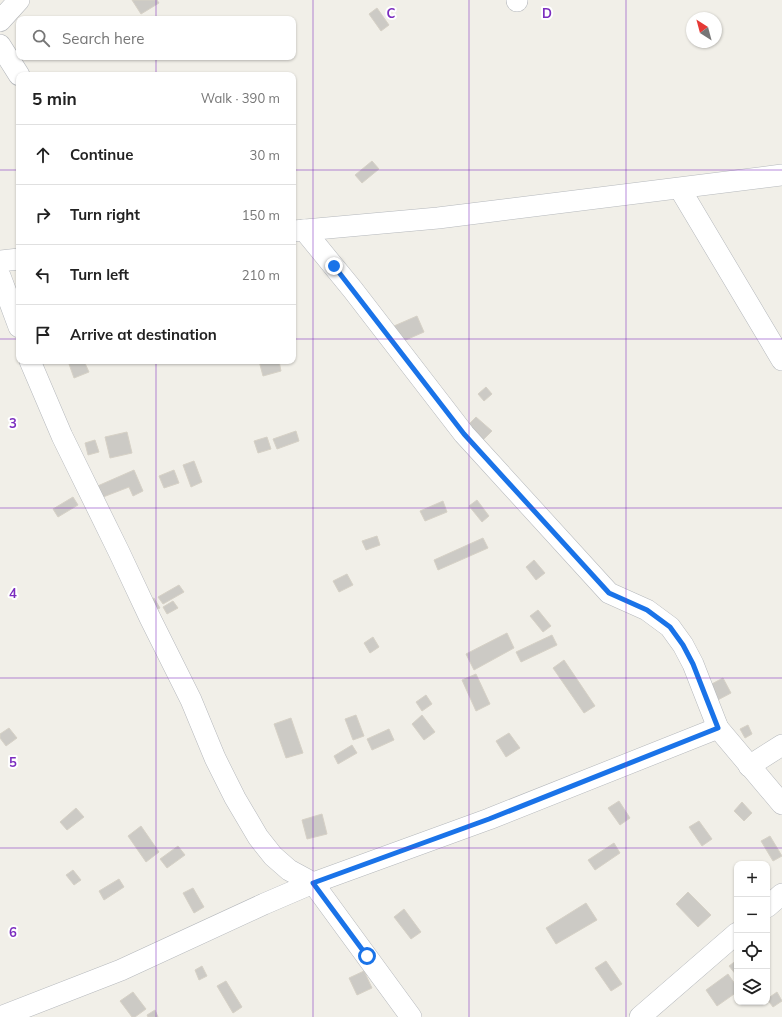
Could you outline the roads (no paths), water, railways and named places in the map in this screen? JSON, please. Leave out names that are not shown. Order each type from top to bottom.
[{"type":"street","points":[[0,21],[19,0]]},
{"type":"street","points":[[0,46],[17,72]]},
{"type":"street","points":[[298,231],[438,218],[680,189],[782,175]]},
{"type":"street","points":[[680,189],[782,360]]},
{"type":"street","points":[[298,231],[353,290],[464,434],[609,593],[647,610],[670,627],[683,645],[693,664],[718,728],[782,804]]},
{"type":"street","points":[[0,261],[16,259]]},
{"type":"street","points":[[0,276],[16,319]]},
{"type":"street","points":[[31,364],[62,436],[191,700],[215,758],[235,798],[258,837],[273,856],[289,870],[313,883],[411,1017]]},
{"type":"street","points":[[0,1017],[121,970],[313,883],[489,819],[718,728]]},
{"type":"street","points":[[749,766],[782,745]]},
{"type":"street","points":[[770,904],[782,894]]},
{"type":"street","points":[[640,1017],[734,936]]}]
